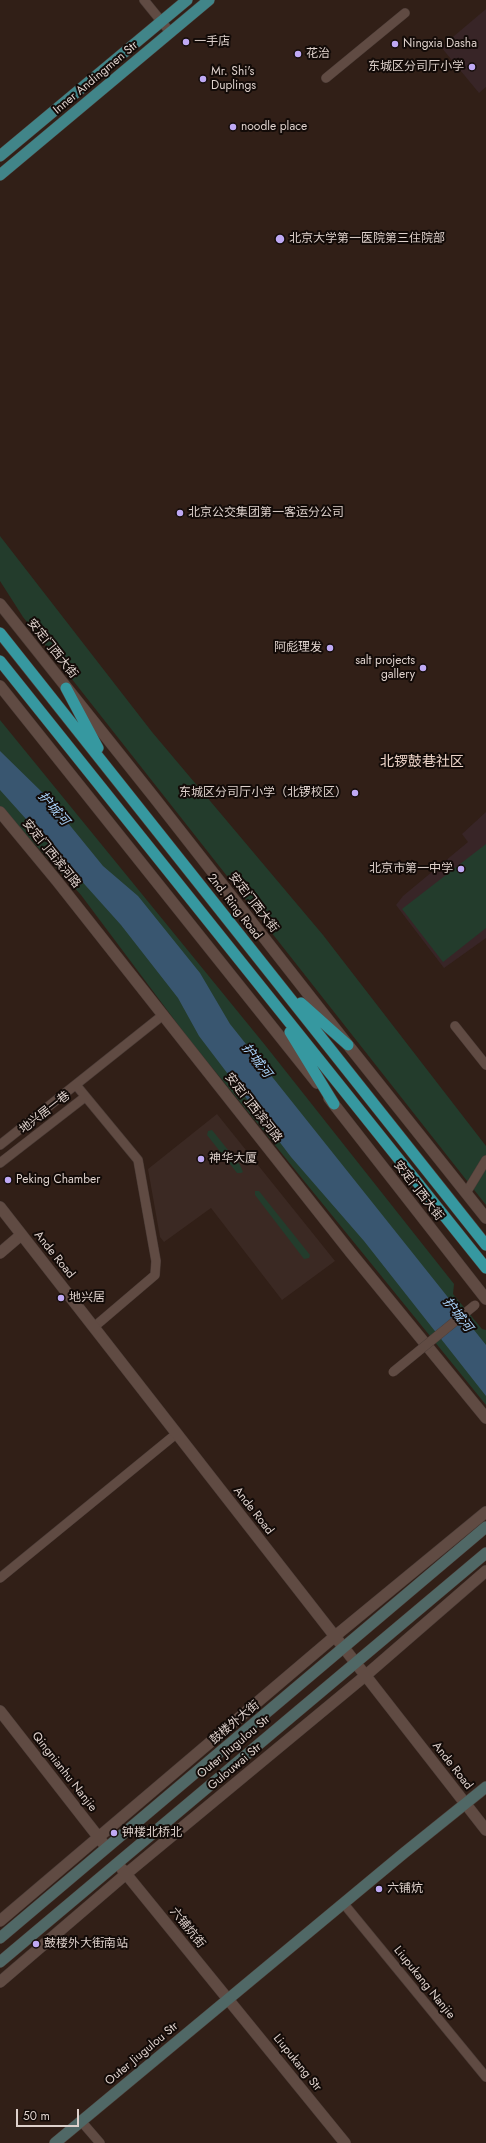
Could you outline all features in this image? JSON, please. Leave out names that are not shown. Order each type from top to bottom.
[{"type":"highway","name":"2nd. Ring Road","points":[[0,633],[486,1244]]},
{"type":"highway","points":[[0,661],[486,1268]]},
{"type":"highway","points":[[0,673],[26,693]]},
{"type":"highway","points":[[66,688],[110,772]]},
{"type":"highway","points":[[276,981],[348,1046]]},
{"type":"highway","points":[[266,992],[334,1104]]},
{"type":"main road","name":"Inner Andingmen Str","points":[[2,151],[188,0]]},
{"type":"main road","name":"Inner Andingmen Str","points":[[0,175],[209,0]]},
{"type":"main road","name":"鼓楼外大街","points":[[0,1938],[486,1527]]},
{"type":"main road","name":"Outer Jiugulou Str","points":[[0,1962],[486,1553]]},
{"type":"main road","name":"Outer Jiugulou Str","points":[[55,2143],[486,1787]]},
{"type":"street","points":[[144,0],[170,32]]},
{"type":"street","points":[[326,78],[405,13]]},
{"type":"street","name":"安定门西大街","points":[[0,604],[348,1046],[486,1218]]},
{"type":"street","name":"安定门西大街","points":[[0,686],[334,1104],[485,1298]]},
{"type":"street","name":"安定门西滨河路","points":[[0,812],[57,881],[346,1247],[486,1418]]},
{"type":"street","name":"地兴居一巷","points":[[0,1145],[163,1015]]},
{"type":"street","points":[[455,1026],[486,1065]]},
{"type":"street","points":[[76,1085],[138,1160],[156,1261],[156,1275],[94,1327]]},
{"type":"street","name":"地兴居一巷","points":[[0,1163],[85,1097]]},
{"type":"street","points":[[466,1193],[486,1160]]},
{"type":"street","name":"Ande Road","points":[[0,1207],[486,1830]]},
{"type":"street","points":[[0,1253],[21,1235]]},
{"type":"street","points":[[393,1372],[485,1298]]},
{"type":"street","points":[[0,1578],[176,1434]]},
{"type":"street","name":"鼓楼外大街","points":[[0,1921],[334,1636],[486,1512]]},
{"type":"street","name":"Gulouwai Str","points":[[0,1982],[126,1874],[365,1676],[486,1571]]},
{"type":"street","name":"Qingnianhu Nanjie","points":[[0,1711],[107,1848]]},
{"type":"street","name":"六铺炕街","points":[[117,1862],[228,1999]]},
{"type":"street","name":"Liupukang Nanjie","points":[[344,1904],[486,2077]]},
{"type":"street","name":"Liupukang Str","points":[[228,1999],[345,2143]]},
{"type":"street","points":[[81,2121],[100,2143]]},
{"type":"shaded area","name":"东城区分司厅小学","points":[[486,9],[486,87],[479,93],[441,47]]},
{"type":"shaded area","name":"北京市第一中学","points":[[486,812],[486,938],[444,968],[396,905],[403,896],[468,842],[462,834]]},
{"type":"shaded area","points":[[217,1114],[335,1261],[282,1300],[211,1208],[164,1242],[160,1237],[148,1169]]},
{"type":"green space","points":[[0,536],[152,732],[323,935],[486,1146],[486,1205],[23,617],[0,581]]},
{"type":"green space","points":[[0,720],[265,1045],[454,1284],[453,1294],[482,1329],[486,1330],[486,1405],[188,1038],[81,895],[0,806]]},
{"type":"green space","name":"北京市第一中学","points":[[486,844],[486,928],[443,962],[402,909]]},
{"type":"green space","points":[[212,1130],[240,1165],[243,1172],[237,1173],[207,1135],[208,1131]]},
{"type":"green space","points":[[255,1191],[259,1191],[310,1255],[309,1258],[304,1259],[255,1195]]},
{"type":"water","name":"护城河","points":[[0,751],[46,796],[103,866],[138,896],[200,973],[230,1024],[486,1345],[486,1396],[364,1241],[291,1157],[199,1036],[178,998],[121,925],[0,790]]},
{"type":"place","name":"一手店","points":[[186,42]]},
{"type":"place","name":"Ningxia Dasha","points":[[395,44]]},
{"type":"place","name":"花治","points":[[298,54]]},
{"type":"place","name":"东城区分司厅小学","points":[[472,67]]},
{"type":"place","name":"Mr. Shi's Duplings","points":[[203,79]]},
{"type":"place","name":"noodle place","points":[[233,127]]},
{"type":"place","name":"北京大学第一医院第三住院部","points":[[280,239]]},
{"type":"place","name":"北京公交集团第一客运分公司","points":[[180,513]]},
{"type":"place","name":"阿彪理发","points":[[330,648]]},
{"type":"place","name":"salt projects gallery","points":[[423,668]]},
{"type":"place","name":"东城区分司厅小学（北锣校区）","points":[[355,793]]},
{"type":"place","name":"北京市第一中学","points":[[461,869]]},
{"type":"place","name":"神华大厦","points":[[201,1159]]},
{"type":"place","name":"Peking Chamber","points":[[8,1180]]},
{"type":"place","name":"地兴居","points":[[61,1298]]},
{"type":"place","name":"钟楼北桥北","points":[[114,1833]]},
{"type":"place","name":"六铺炕","points":[[379,1889]]},
{"type":"place","name":"鼓楼外大街南站","points":[[36,1944]]},
{"type":"district","name":"北锣鼓巷社区","points":[[422,763]]}]
